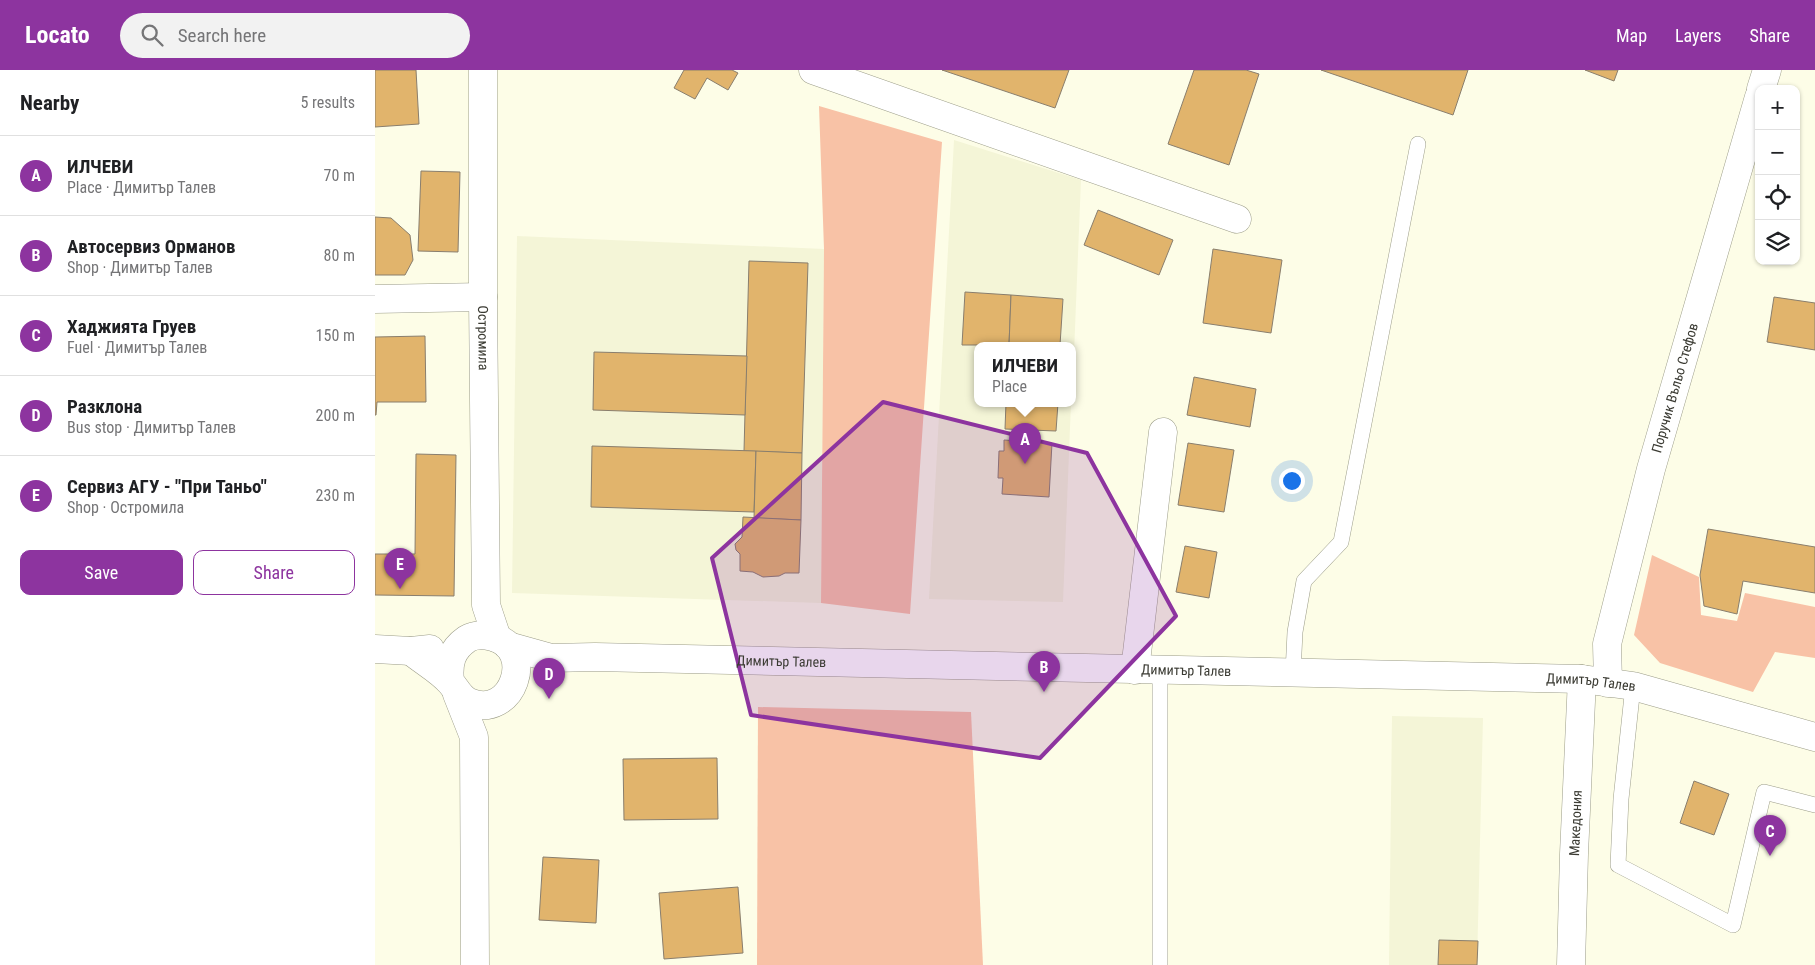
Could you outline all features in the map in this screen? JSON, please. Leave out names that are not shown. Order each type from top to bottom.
[{"type":"street","name":"Остромила","points":[[483,70],[486,605],[503,642]]},
{"type":"street","points":[[813,70],[1237,219]]},
{"type":"street","points":[[1762,85],[1767,70]]},
{"type":"street","name":"Поручик Въльо Стефов","points":[[1608,683],[1607,644],[1651,469],[1755,111]]},
{"type":"street","points":[[375,299],[483,297]]},
{"type":"street","points":[[1148,670],[1163,432]]},
{"type":"street","name":"Остромила","points":[[465,641],[486,605]]},
{"type":"street","points":[[375,649],[411,651],[465,641],[484,635],[503,642],[515,658],[517,671],[474,737]]},
{"type":"street","points":[[465,641],[451,655],[448,669],[474,737],[475,965]]},
{"type":"street","name":"Димитър Талев","points":[[503,642],[551,658],[595,657],[1293,673],[1608,683],[1815,737]]},
{"type":"street","points":[[411,651],[469,702],[482,704],[504,693],[551,658]]},
{"type":"street","name":"Македония","points":[[1571,965],[1574,854],[1608,683]]},
{"type":"lane","points":[[1293,673],[1295,632],[1304,581],[1341,542],[1418,144]]},
{"type":"lane","points":[[1148,670],[1160,965]]},
{"type":"lane","points":[[1608,683],[1621,799],[1618,865],[1733,925],[1764,792],[1815,804]]},
{"type":"highlighted area","points":[[883,402],[1087,453],[1176,616],[1040,758],[751,715],[712,558]]},
{"type":"shaded area","points":[[819,106],[942,142],[910,614],[821,603],[824,249]]},
{"type":"shaded area","points":[[954,140],[1081,180],[1074,342],[974,342],[974,407],[1071,407],[1063,602],[929,599]]},
{"type":"shaded area","points":[[517,236],[824,249],[821,603],[512,593]]},
{"type":"shaded area","points":[[1652,555],[1699,577],[1701,615],[1737,621],[1745,593],[1815,607],[1815,658],[1775,652],[1753,692],[1660,663],[1634,635]]},
{"type":"shaded area","points":[[758,707],[971,712],[983,965],[757,965]]},
{"type":"shaded area","points":[[1392,716],[1483,718],[1477,965],[1389,965]]},
{"type":"building","points":[[375,70],[416,70],[419,124],[375,127]]},
{"type":"building","points":[[684,70],[732,70],[738,73],[728,90],[707,78],[695,99],[674,88]]},
{"type":"building","points":[[942,70],[1069,70],[1055,108]]},
{"type":"building","points":[[1194,70],[1246,70],[1259,74],[1229,165],[1168,144]]},
{"type":"building","points":[[1321,70],[1468,70],[1453,115]]},
{"type":"building","points":[[1585,70],[1618,70],[1614,81]]},
{"type":"building","points":[[421,171],[460,172],[458,252],[418,251]]},
{"type":"building","points":[[1098,210],[1173,240],[1159,275],[1084,245]]},
{"type":"building","points":[[375,217],[391,218],[410,235],[413,260],[405,275],[375,275]]},
{"type":"building","points":[[1213,249],[1282,260],[1271,333],[1203,323]]},
{"type":"building","points":[[749,261],[808,263],[802,453],[744,451]]},
{"type":"building","points":[[965,292],[1011,295],[1009,342],[974,342],[974,345],[962,345]]},
{"type":"building","points":[[1011,295],[1063,299],[1060,342],[1009,342]]},
{"type":"building","points":[[1774,297],[1815,303],[1815,350],[1767,342]]},
{"type":"building","points":[[425,336],[426,402],[377,402],[375,415],[375,337]]},
{"type":"building","points":[[594,352],[747,356],[745,415],[593,410]]},
{"type":"building","points":[[1194,377],[1256,389],[1250,427],[1187,415]]},
{"type":"building","points":[[1006,407],[1058,407],[1056,431],[1005,429]]},
{"type":"building","points":[[1004,440],[1052,443],[1049,497],[1002,494],[1003,478],[998,478],[999,451],[1004,451]]},
{"type":"building","points":[[1188,443],[1234,450],[1224,512],[1178,505]]},
{"type":"building","points":[[592,446],[756,451],[754,512],[591,507]]},
{"type":"building","points":[[756,451],[802,453],[801,520],[754,518]]},
{"type":"building","points":[[416,454],[456,455],[454,596],[375,595],[375,554],[415,554]]},
{"type":"building","points":[[743,517],[801,520],[799,573],[785,573],[779,576],[763,577],[753,572],[740,571],[740,554],[736,550],[735,544],[742,537]]},
{"type":"building","points":[[1708,529],[1815,547],[1815,593],[1743,581],[1737,614],[1704,606],[1700,575]]},
{"type":"building","points":[[1185,546],[1217,552],[1209,598],[1176,592]]},
{"type":"building","points":[[717,758],[718,819],[624,820],[623,759]]},
{"type":"building","points":[[1694,781],[1729,794],[1714,835],[1680,823]]},
{"type":"building","points":[[543,857],[599,860],[596,923],[539,920]]},
{"type":"building","points":[[738,887],[743,953],[664,959],[659,893]]},
{"type":"building","points":[[1439,940],[1478,941],[1477,965],[1438,965]]},
{"type":"place","name":"ИЛЧЕВИ","points":[[1025,464]]},
{"type":"place","name":"Сервиз АГУ - \"При Таньо\"","points":[[400,589]]},
{"type":"place","name":"Автосервиз Орманов","points":[[1044,692]]},
{"type":"place","name":"Разклона","points":[[549,699]]},
{"type":"place","name":"Хаджията Груев","points":[[1770,856]]}]
